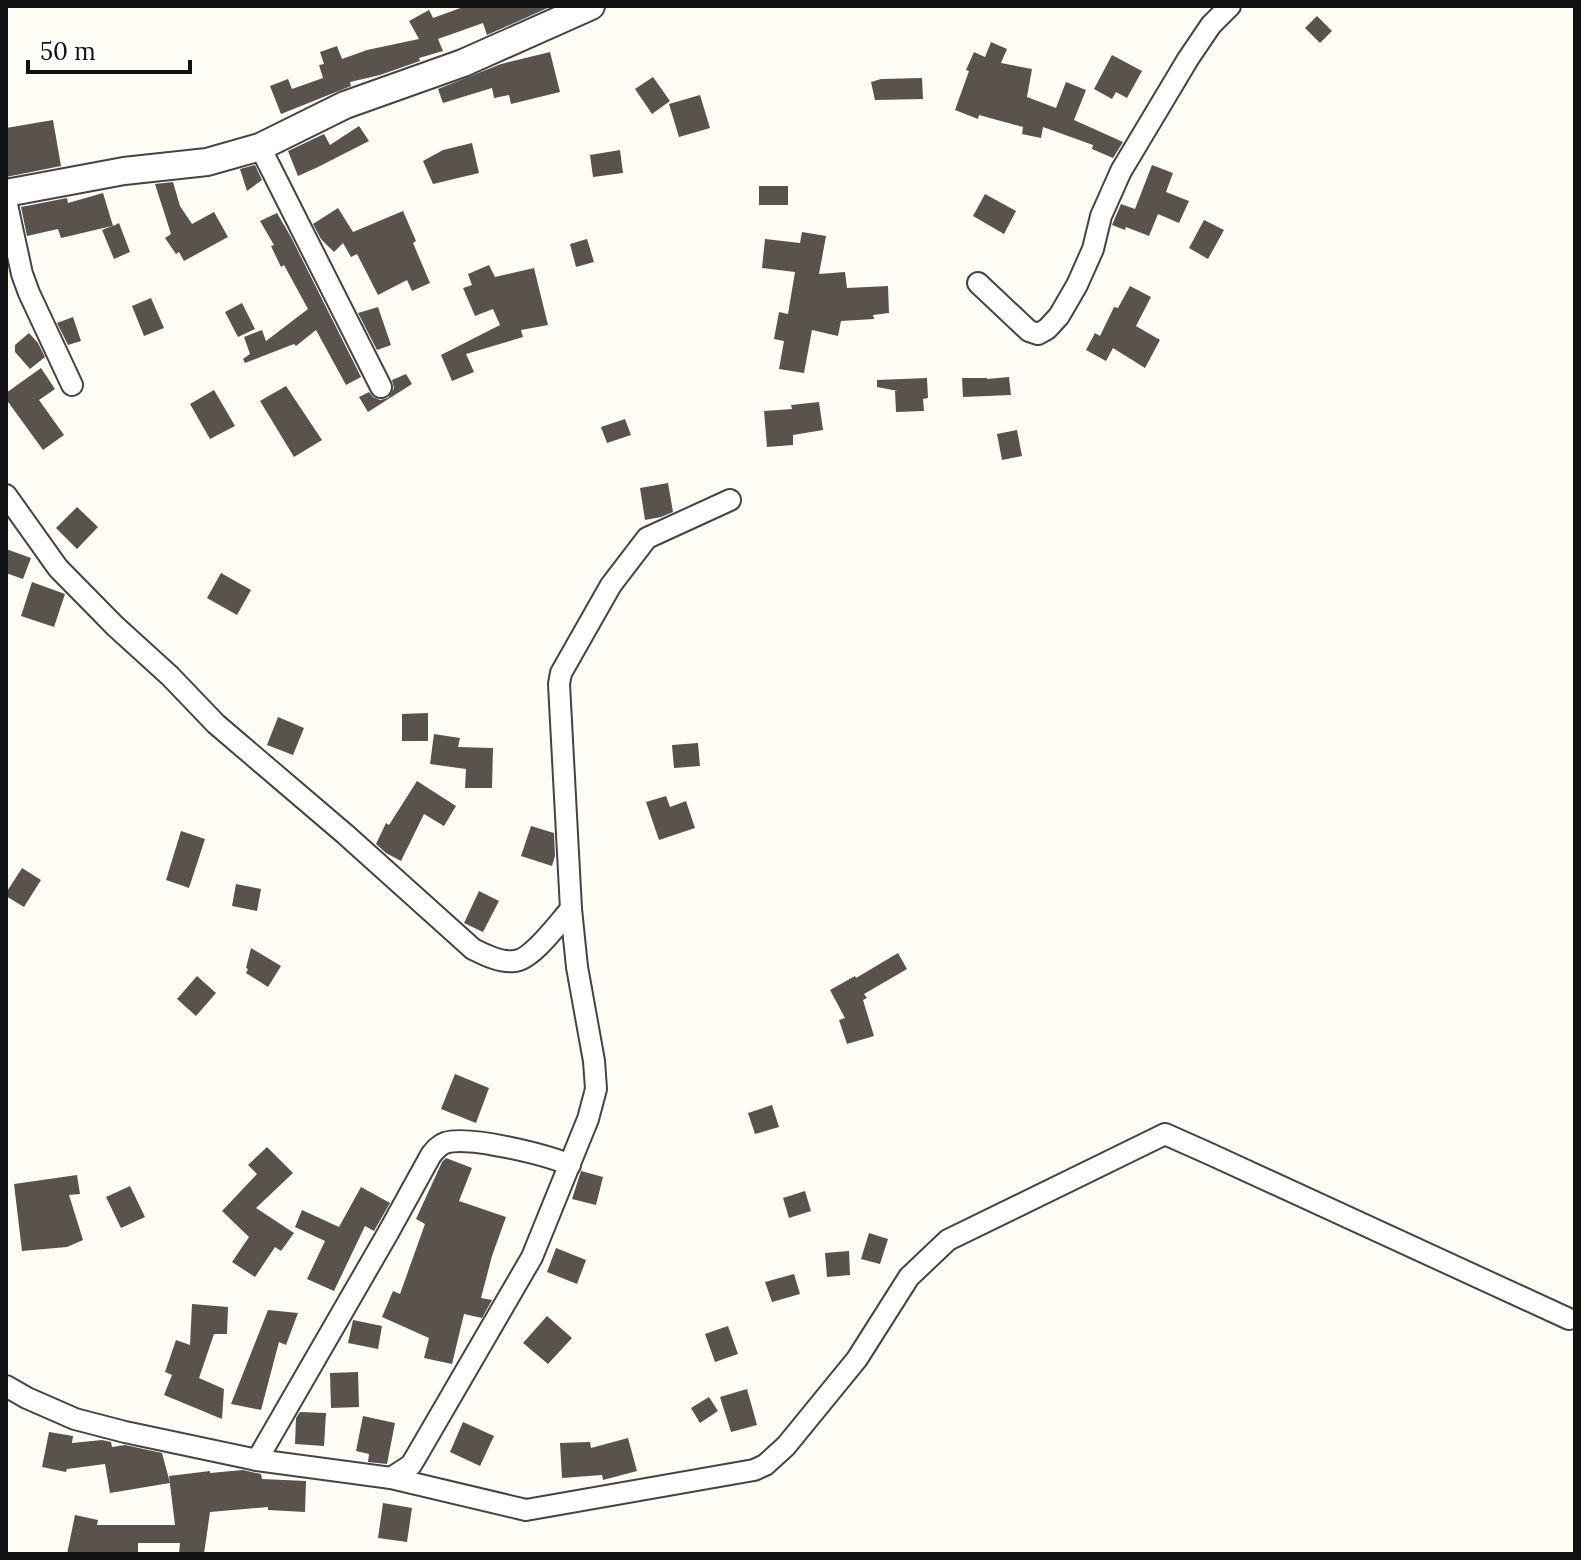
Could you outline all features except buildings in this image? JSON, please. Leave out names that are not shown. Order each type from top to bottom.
[{"type":"street","points":[[6,193],[124,171],[207,162],[260,147],[345,105],[463,63],[591,6]]},
{"type":"street","points":[[978,283],[1029,331],[1038,334],[1059,316],[1093,249],[1101,216],[1121,171],[1204,34],[1230,6]]},
{"type":"street","points":[[260,147],[381,387]]},
{"type":"street","points":[[6,200],[22,274],[72,385]]},
{"type":"street","points":[[6,495],[58,568],[115,626],[170,676],[216,724],[473,949],[486,956],[518,961],[531,953],[571,909]]},
{"type":"street","points":[[391,1478],[411,1465],[532,1257],[588,1119],[596,1089],[571,909],[559,684],[561,673],[611,585],[647,538],[730,500]]},
{"type":"street","points":[[6,1386],[75,1419],[125,1432],[257,1460],[391,1478],[526,1510],[754,1470],[765,1465],[786,1446],[857,1359],[909,1277],[948,1240],[1165,1134],[1569,1319]]},
{"type":"street","points":[[257,1460],[438,1147],[456,1141],[494,1145],[534,1152],[570,1165]]}]
